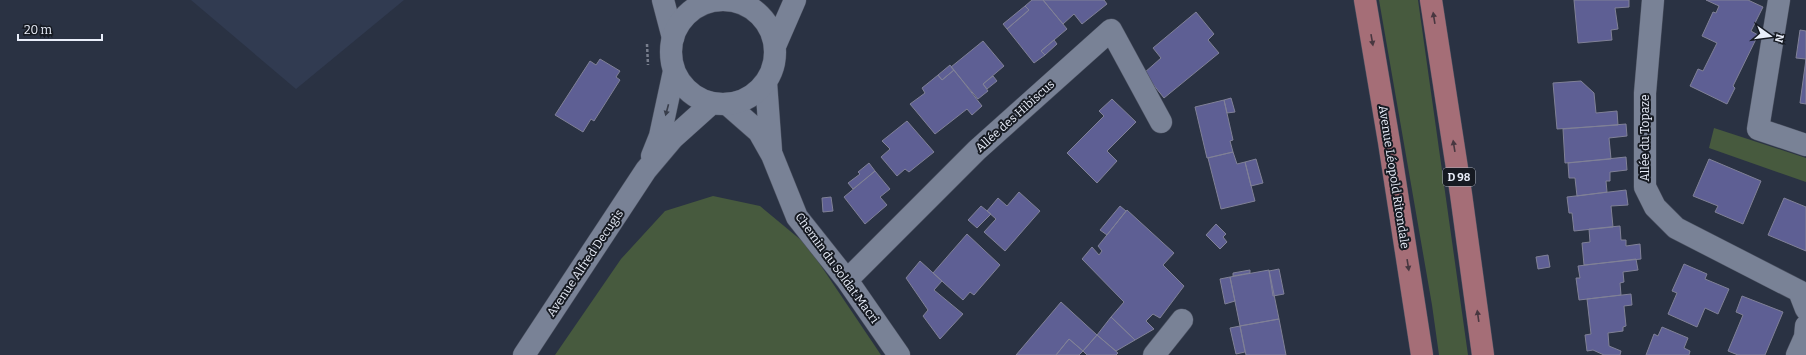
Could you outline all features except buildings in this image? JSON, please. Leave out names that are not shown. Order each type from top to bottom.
[{"type":"highway","name":"Avenue Léopold Ritondale","points":[[1365,0],[1422,355]]},
{"type":"highway","name":"D 98","points":[[1431,0],[1461,194],[1483,355]]},
{"type":"street","points":[[663,0],[673,38]]},
{"type":"street","points":[[716,0],[744,1],[759,14],[766,23],[772,34],[775,46],[774,65],[766,82],[759,91],[749,98],[739,102],[720,104],[700,99],[689,92],[674,71],[671,55],[673,38],[679,24],[689,13],[702,4],[716,0]]},
{"type":"street","points":[[775,46],[795,0]]},
{"type":"street","name":"Allée du Topaze","points":[[1653,0],[1645,93],[1645,187],[1655,207],[1676,228],[1799,292],[1806,309]]},
{"type":"street","points":[[1779,0],[1758,129],[1806,145]]},
{"type":"street","name":"Allée des Hibiscus","points":[[847,280],[977,150],[1111,30],[1161,122]]},
{"type":"street","name":"Avenue Alfred Decugis","points":[[646,170],[660,136],[674,71]]},
{"type":"street","name":"Chemin du Soldat Macri","points":[[766,82],[772,155]]},
{"type":"street","name":"Avenue Alfred Decugis","points":[[524,355],[646,170],[673,138],[720,104]]},
{"type":"street","name":"Chemin du Soldat Macri","points":[[720,104],[759,132],[772,155],[797,217],[847,280],[899,355]]},
{"type":"street","points":[[1154,355],[1182,320]]},
{"type":"street","points":[[1797,355],[1805,337],[1806,326]]},
{"type":"path","points":[[645,37],[648,72]]},
{"type":"shaded area","points":[[191,0],[404,0],[296,89]]},
{"type":"green space","points":[[1379,0],[1418,0],[1468,355],[1439,355],[1432,305]]},
{"type":"green space","points":[[1714,128],[1806,158],[1806,182],[1709,148]]},
{"type":"green space","points":[[713,196],[760,206],[807,245],[881,355],[555,355],[621,259],[665,211]]}]
